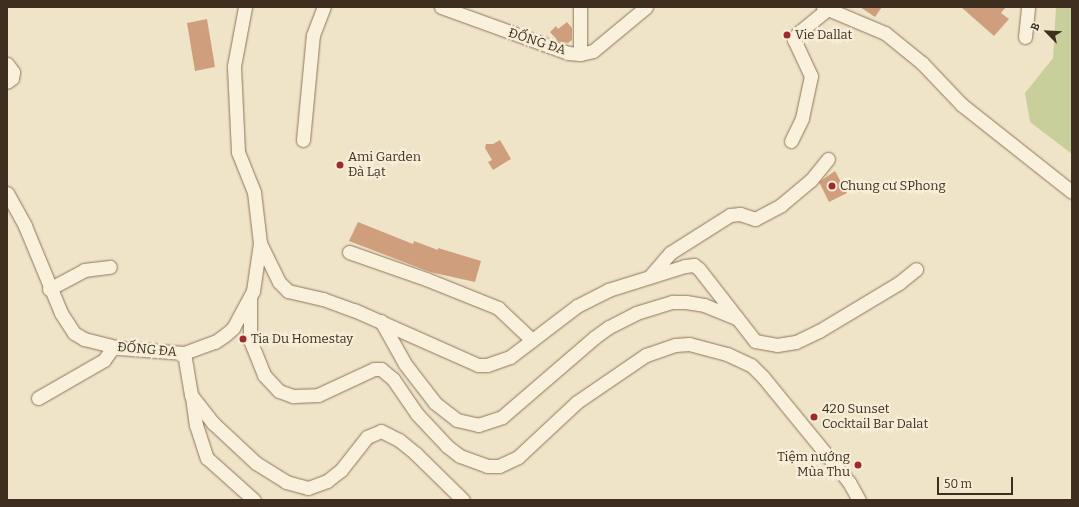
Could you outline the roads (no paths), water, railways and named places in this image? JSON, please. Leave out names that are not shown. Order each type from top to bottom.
[{"type":"street","name":"ĐỐNG ĐA","points":[[7,193],[25,226],[49,289],[61,313],[74,333],[97,344],[184,354],[215,342],[233,328],[253,291],[260,243],[254,192],[238,152],[234,66],[245,7]]},
{"type":"street","points":[[303,140],[313,35],[324,7]]},
{"type":"street","name":"ĐỐNG ĐA","points":[[441,7],[568,53],[580,54],[593,51],[646,7]]},
{"type":"street","points":[[580,7],[580,54]]},
{"type":"street","points":[[1025,37],[1028,7]]},
{"type":"street","points":[[791,141],[802,118],[811,76],[794,40],[798,33],[825,8],[884,33],[922,64],[962,105],[1072,192]]},
{"type":"street","points":[[7,64],[13,72],[12,78],[7,82]]},
{"type":"street","points":[[651,275],[670,253],[730,215],[740,214],[755,219],[781,205],[811,180],[828,159]]},
{"type":"street","points":[[260,243],[279,282],[288,291],[323,299],[381,321],[478,365],[487,365],[510,357],[588,299],[651,275],[694,265],[755,341],[767,345],[796,342],[899,284],[916,269]]},
{"type":"street","points":[[349,252],[426,279],[498,308],[532,340]]},
{"type":"street","points":[[49,289],[84,270],[110,267]]},
{"type":"street","points":[[250,298],[250,340],[264,375],[278,391],[293,396],[318,395],[374,369],[381,369],[393,379],[417,414],[447,446],[460,456],[487,466],[499,466],[518,457],[577,402],[646,355],[675,345],[689,344],[727,354],[751,365],[763,377],[849,482],[859,500]]},
{"type":"street","points":[[381,321],[405,364],[435,403],[457,420],[478,425],[502,417],[600,334],[636,313],[672,302],[686,302],[704,305],[737,318]]},
{"type":"street","points":[[38,398],[104,360],[113,347]]},
{"type":"street","points":[[184,354],[196,425],[207,458],[254,500]]},
{"type":"street","points":[[191,395],[233,444],[256,463],[286,482],[308,488],[327,481],[341,470],[367,437],[381,431],[399,440],[415,453],[463,500]]},
{"type":"place","name":"Vie Dallat","points":[[787,35]]},
{"type":"place","name":"Ami Garden Đà Lạt","points":[[340,165]]},
{"type":"place","name":"Chung cư SPhong","points":[[832,186]]},
{"type":"place","name":"Tia Du Homestay","points":[[243,339]]},
{"type":"place","name":"420 Sunset Cocktail Bar Dalat","points":[[814,417]]},
{"type":"place","name":"Tiệm nướng Mùa Thu","points":[[858,465]]}]
